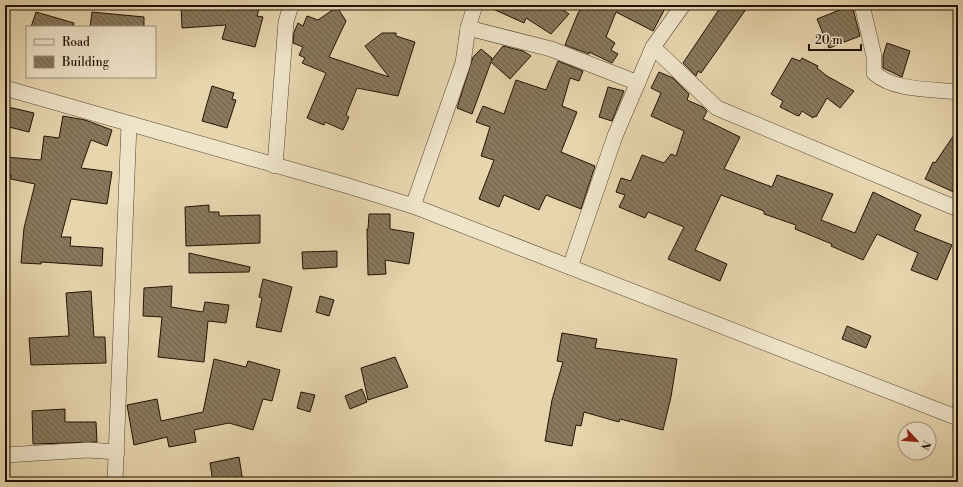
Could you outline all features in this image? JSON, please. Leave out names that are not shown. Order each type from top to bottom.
[{"type":"street","points":[[275,166],[286,22],[291,5]]},
{"type":"street","points":[[413,206],[463,63],[468,28],[476,5]]},
{"type":"street","points":[[570,267],[615,136],[653,47],[683,5]]},
{"type":"street","points":[[862,5],[874,56],[874,73],[882,80],[895,85],[958,92]]},
{"type":"street","points":[[468,28],[551,49],[638,83]]},
{"type":"street","points":[[653,47],[718,108],[958,209]]},
{"type":"street","points":[[5,88],[345,185],[413,206],[958,418]]},
{"type":"street","points":[[115,482],[129,124]]},
{"type":"street","points":[[5,455],[88,450],[117,452]]},
{"type":"building","points":[[181,5],[260,5],[257,16],[263,17],[255,47],[222,39],[226,25],[182,28]]},
{"type":"building","points":[[484,5],[556,5],[569,14],[551,34],[526,18],[524,23]]},
{"type":"building","points":[[584,5],[667,5],[653,31],[616,12],[606,37],[615,43],[611,50],[618,54],[612,63],[589,52],[589,54],[565,45],[578,13]]},
{"type":"building","points":[[722,5],[749,5],[701,73],[698,71],[696,76],[683,63]]},
{"type":"building","points":[[852,5],[860,36],[829,48],[817,19]]},
{"type":"building","points":[[337,7],[346,21],[329,57],[389,77],[365,46],[382,33],[396,33],[396,36],[415,42],[398,96],[357,88],[346,115],[349,117],[343,130],[325,122],[324,125],[307,118],[326,73],[302,63],[305,58],[299,55],[303,47],[293,43],[294,32],[298,23],[303,26],[307,16],[318,20]]},
{"type":"building","points":[[36,12],[74,23],[73,26],[31,26]]},
{"type":"building","points":[[92,12],[144,17],[144,26],[90,26]]},
{"type":"building","points":[[887,43],[910,51],[902,77],[883,68],[883,56]]},
{"type":"building","points":[[503,46],[523,51],[531,56],[510,79],[491,62],[472,114],[457,108],[473,57],[481,49],[492,58],[491,61]]},
{"type":"building","points":[[792,58],[800,61],[802,58],[818,66],[817,68],[827,76],[854,91],[840,108],[827,98],[816,117],[814,116],[813,118],[802,111],[799,116],[780,107],[783,101],[771,94]]},
{"type":"building","points":[[558,61],[583,71],[579,81],[570,78],[562,106],[577,112],[561,152],[595,166],[581,209],[546,195],[539,210],[504,195],[499,207],[479,199],[494,160],[481,156],[490,127],[476,122],[483,106],[504,114],[516,80],[546,90]]},
{"type":"building","points":[[659,72],[673,78],[689,94],[687,100],[703,107],[707,111],[703,119],[740,137],[724,169],[772,187],[777,175],[833,194],[821,220],[855,233],[873,192],[921,215],[914,230],[952,245],[937,280],[911,270],[918,253],[877,234],[863,260],[831,246],[832,244],[795,229],[796,225],[764,214],[764,211],[721,195],[695,250],[727,264],[720,281],[668,259],[684,227],[648,212],[645,218],[619,207],[625,195],[616,192],[621,178],[631,181],[642,155],[664,163],[671,154],[676,156],[684,131],[651,116],[661,93],[651,88]]},
{"type":"building","points":[[212,86],[234,93],[232,99],[236,100],[227,128],[202,121]]},
{"type":"building","points":[[608,87],[624,91],[612,121],[599,117]]},
{"type":"building","points":[[8,107],[34,113],[29,132],[5,126]]},
{"type":"building","points":[[63,116],[85,120],[112,130],[107,146],[91,140],[81,168],[112,172],[107,204],[71,199],[61,237],[71,237],[70,246],[103,248],[102,266],[41,262],[41,264],[21,263],[24,228],[35,184],[11,179],[11,175],[5,174],[5,157],[41,160],[44,136],[59,138]]},
{"type":"building","points":[[958,129],[958,194],[925,179],[933,162],[935,163]]},
{"type":"building","points":[[209,205],[209,212],[219,212],[219,216],[260,215],[260,243],[186,246],[185,207]]},
{"type":"building","points":[[369,214],[390,214],[390,229],[414,233],[409,264],[385,260],[386,274],[368,275],[367,229]]},
{"type":"building","points":[[337,251],[337,267],[303,269],[302,252]]},
{"type":"building","points":[[189,253],[250,267],[249,272],[189,273]]},
{"type":"building","points":[[263,279],[292,287],[281,332],[256,327],[262,298],[259,297]]},
{"type":"building","points":[[172,286],[171,307],[203,312],[205,302],[229,305],[226,323],[208,321],[204,362],[158,357],[162,317],[143,316],[144,288]]},
{"type":"building","points":[[91,291],[94,337],[105,337],[106,363],[31,365],[29,338],[69,336],[66,293]]},
{"type":"building","points":[[320,296],[334,300],[329,316],[316,312]]},
{"type":"building","points":[[847,326],[871,336],[866,348],[842,339]]},
{"type":"building","points":[[562,333],[597,339],[595,348],[677,359],[671,397],[663,430],[620,419],[619,422],[584,412],[581,426],[576,425],[572,446],[545,441],[552,400],[563,362],[557,361]]},
{"type":"building","points":[[395,357],[408,387],[368,400],[361,368]]},
{"type":"building","points":[[214,359],[246,367],[248,361],[280,370],[272,401],[263,399],[253,430],[229,423],[194,430],[196,442],[169,447],[167,437],[134,445],[127,405],[157,399],[161,421],[203,412]]},
{"type":"building","points":[[362,389],[367,402],[350,409],[345,396]]},
{"type":"building","points":[[301,392],[315,395],[310,412],[297,408]]},
{"type":"building","points":[[65,409],[65,422],[96,422],[97,442],[33,444],[32,411]]},
{"type":"building","points":[[239,457],[243,482],[213,482],[210,463]]}]
